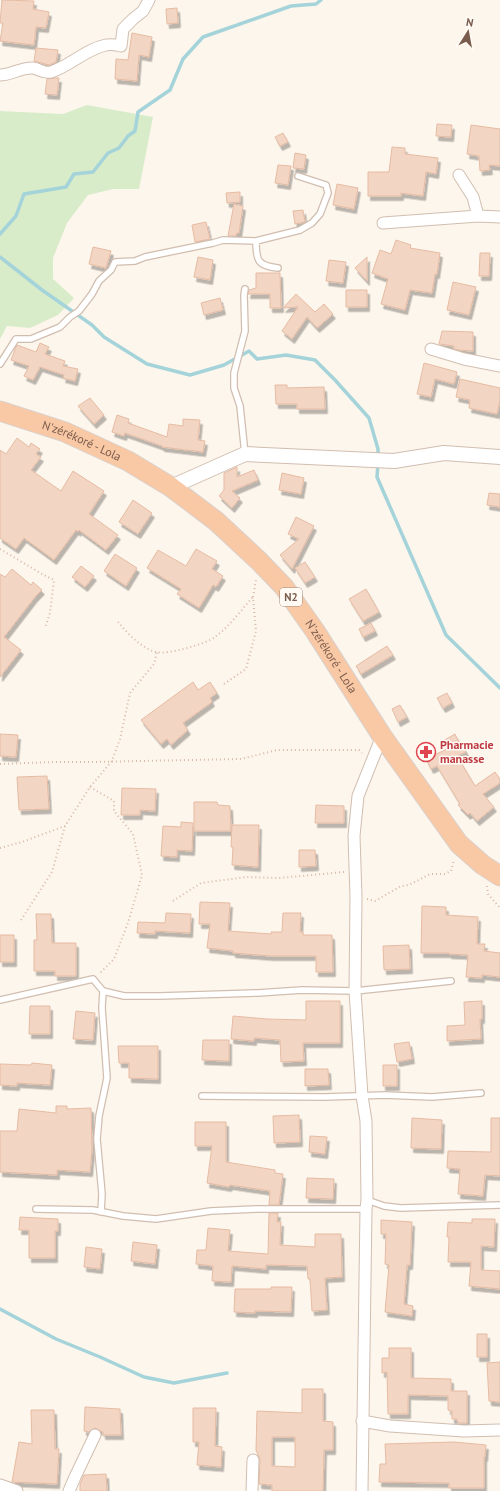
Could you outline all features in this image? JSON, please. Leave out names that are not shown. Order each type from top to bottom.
[{"type":"highway","name":"N'zérékoré - Lola","points":[[0,411],[65,432],[128,461],[171,487],[216,521],[259,561],[284,587],[382,736],[458,844],[500,876]]},
{"type":"street","points":[[0,75],[7,75],[32,68],[48,73],[63,68],[77,58],[106,45],[121,46],[123,29],[143,11],[149,0]]},
{"type":"street","points":[[459,175],[473,197],[478,216]]},
{"type":"street","points":[[383,223],[478,216],[500,217]]},
{"type":"street","points":[[431,349],[464,359],[500,366]]},
{"type":"street","points":[[171,487],[246,454],[394,461],[444,453],[500,457]]},
{"type":"street","points":[[362,1491],[366,1121],[362,1096],[355,991],[356,897],[354,836],[356,806],[362,783],[382,736]]},
{"type":"street","points":[[362,1421],[390,1426],[464,1431],[500,1430]]},
{"type":"street","points":[[69,1491],[95,1435]]},
{"type":"street","points":[[252,1491],[253,1460]]},
{"type":"street","points":[[0,1486],[16,1491]]},
{"type":"lane","points":[[0,364],[16,339],[31,339],[60,326],[79,311],[92,294],[99,281],[111,270],[115,262],[135,261],[145,257],[223,240],[256,241],[300,230],[312,223],[320,214],[328,193],[326,185],[298,176]]},
{"type":"lane","points":[[256,241],[256,253],[259,263],[266,267],[278,268]]},
{"type":"lane","points":[[245,289],[245,331],[234,373],[234,388],[240,406],[246,454]]},
{"type":"lane","points":[[0,1000],[93,979],[103,992],[102,1008],[107,1078],[99,1116],[97,1139],[102,1194],[100,1212]]},
{"type":"lane","points":[[103,992],[124,996],[160,996],[302,990],[355,991],[451,981]]},
{"type":"lane","points":[[202,1096],[432,1097],[481,1093]]},
{"type":"lane","points":[[36,1209],[93,1210],[123,1216],[156,1219],[219,1211],[257,1209],[366,1205],[401,1208],[500,1205]]},
{"type":"path","points":[[0,550],[54,580],[50,613],[45,628]]},
{"type":"path","points":[[224,684],[246,669],[256,631],[253,597],[259,561]]},
{"type":"path","points":[[118,622],[138,643],[157,652],[188,649],[214,638],[233,620],[253,597]]},
{"type":"path","points":[[21,920],[52,872],[65,826],[90,787],[112,761],[120,739],[130,693],[154,664],[157,652]]},
{"type":"path","points":[[0,764],[241,759],[277,750],[328,749],[358,750],[371,761]]},
{"type":"path","points":[[90,787],[114,801],[114,811],[133,834],[142,875],[128,923],[114,959],[93,979]]},
{"type":"path","points":[[0,848],[22,842],[65,826]]},
{"type":"path","points":[[356,897],[375,901],[401,886],[409,886],[430,874],[445,874],[451,871],[458,844]]},
{"type":"path","points":[[173,901],[201,883],[247,877],[279,878],[355,871]]},
{"type":"green space","points":[[87,105],[153,117],[139,189],[113,189],[88,195],[67,223],[53,258],[53,279],[74,298],[58,315],[30,328],[7,326],[0,339],[0,111],[63,114]]},
{"type":"building","points":[[2,0],[34,1],[33,9],[49,12],[46,28],[36,27],[34,45],[0,41],[3,23],[0,23]]},
{"type":"building","points":[[177,8],[178,23],[167,24],[166,9]]},
{"type":"building","points":[[132,33],[152,37],[149,57],[139,55],[137,81],[115,79],[116,59],[128,60]]},
{"type":"building","points":[[36,48],[58,50],[56,62],[49,65],[34,61]]},
{"type":"building","points":[[59,78],[57,95],[45,94],[47,79]]},
{"type":"building","points":[[437,124],[452,125],[451,137],[436,136]]},
{"type":"building","points":[[471,125],[500,129],[500,166],[489,165],[490,170],[480,171],[479,156],[467,154]]},
{"type":"building","points":[[283,133],[288,142],[280,146],[275,137]]},
{"type":"building","points":[[392,147],[405,148],[405,154],[438,158],[436,174],[426,172],[423,196],[401,193],[401,196],[368,196],[368,172],[389,172]]},
{"type":"building","points":[[295,153],[306,155],[304,169],[293,168]]},
{"type":"building","points":[[278,165],[291,166],[288,185],[275,183]]},
{"type":"building","points":[[337,184],[358,188],[354,209],[333,205]]},
{"type":"building","points":[[240,192],[240,202],[227,203],[226,193]]},
{"type":"building","points":[[234,204],[243,206],[239,233],[237,233],[236,236],[228,236]]},
{"type":"building","points":[[303,210],[305,222],[295,224],[293,211]]},
{"type":"building","points":[[206,222],[210,239],[195,242],[192,225]]},
{"type":"building","points":[[396,240],[411,245],[410,248],[440,253],[432,293],[410,290],[405,310],[381,304],[388,279],[372,273],[380,250],[391,254]]},
{"type":"building","points":[[93,247],[111,251],[106,268],[89,264]]},
{"type":"building","points":[[480,253],[490,253],[489,276],[479,276]]},
{"type":"building","points":[[198,257],[213,260],[210,280],[194,277]]},
{"type":"building","points":[[367,257],[367,281],[355,268]]},
{"type":"building","points":[[329,260],[346,262],[343,283],[326,281]]},
{"type":"building","points":[[256,273],[280,273],[281,308],[270,308],[270,294],[248,294],[249,290],[256,288]]},
{"type":"building","points":[[453,282],[476,287],[469,315],[447,310]]},
{"type":"building","points":[[346,290],[367,290],[367,307],[346,307]]},
{"type":"building","points":[[296,294],[315,312],[324,304],[333,314],[317,328],[307,317],[292,339],[282,331],[298,307],[283,308]]},
{"type":"building","points":[[220,298],[223,310],[204,315],[201,303]]},
{"type":"building","points":[[442,331],[473,332],[473,351],[454,349],[454,346],[439,344]]},
{"type":"building","points":[[40,343],[49,347],[45,354],[65,361],[63,366],[78,369],[75,381],[63,378],[64,375],[40,367],[33,380],[24,376],[29,366],[11,360],[16,347],[17,345],[36,352]]},
{"type":"building","points":[[424,363],[457,372],[454,384],[435,379],[431,397],[417,394]]},
{"type":"building","points":[[460,379],[500,388],[500,400],[497,414],[469,408],[470,400],[456,397]]},
{"type":"building","points":[[275,385],[287,385],[287,388],[324,387],[325,409],[297,409],[297,404],[276,404]]},
{"type":"building","points":[[90,398],[104,415],[94,424],[78,406]]},
{"type":"building","points":[[117,415],[129,419],[128,423],[167,437],[169,424],[183,426],[183,419],[200,420],[198,440],[205,441],[203,452],[162,447],[125,433],[124,436],[112,432]]},
{"type":"building","points":[[17,438],[29,447],[31,443],[40,449],[36,454],[41,457],[31,470],[61,491],[73,471],[104,491],[89,514],[118,535],[106,550],[79,530],[78,532],[76,530],[54,560],[24,538],[16,549],[0,538],[0,450],[6,454]]},
{"type":"building","points":[[237,467],[237,477],[254,470],[258,480],[232,491],[240,498],[232,508],[219,496],[224,490],[224,473]]},
{"type":"building","points":[[282,473],[304,478],[301,494],[279,490]]},
{"type":"building","points":[[489,493],[500,494],[500,507],[487,505]]},
{"type":"building","points":[[133,500],[152,513],[138,534],[119,522]]},
{"type":"building","points":[[296,517],[314,526],[292,569],[280,555],[299,539],[288,534]]},
{"type":"building","points":[[196,549],[217,561],[212,569],[223,576],[216,587],[213,585],[199,608],[177,594],[181,589],[147,568],[158,550],[186,566]]},
{"type":"building","points":[[115,554],[137,568],[126,586],[104,571]]},
{"type":"building","points":[[305,562],[315,577],[305,583],[295,568]]},
{"type":"building","points":[[81,566],[94,576],[85,587],[72,577]]},
{"type":"building","points":[[12,569],[31,585],[33,582],[42,590],[4,637],[21,650],[0,677],[0,574],[5,577]]},
{"type":"building","points":[[366,589],[379,612],[363,621],[349,599]]},
{"type":"building","points":[[371,623],[375,631],[363,637],[359,629]]},
{"type":"building","points":[[387,646],[393,655],[361,674],[356,666]]},
{"type":"building","points":[[193,682],[198,690],[210,682],[217,693],[210,698],[212,702],[183,723],[188,730],[171,745],[167,739],[161,744],[141,720]]},
{"type":"building","points":[[447,693],[452,703],[443,708],[437,698]]},
{"type":"building","points":[[400,705],[407,717],[398,722],[392,709]]},
{"type":"building","points":[[0,734],[18,735],[16,757],[0,756]]},
{"type":"building","points":[[455,734],[459,743],[461,742],[466,752],[457,756],[475,786],[495,772],[500,779],[500,783],[483,794],[494,807],[477,821],[470,813],[468,815],[458,805],[460,804],[437,766],[431,769],[426,759],[447,749],[443,741]]},
{"type":"building","points":[[47,776],[49,809],[19,810],[17,777]]},
{"type":"building","points":[[122,788],[156,789],[155,811],[140,810],[140,815],[121,815]]},
{"type":"building","points":[[194,802],[217,802],[218,805],[230,806],[231,831],[194,831]]},
{"type":"building","points":[[316,805],[344,806],[344,823],[315,823]]},
{"type":"building","points":[[181,822],[193,823],[192,851],[177,850],[177,857],[161,856],[163,826],[181,827]]},
{"type":"building","points":[[232,825],[259,825],[258,867],[232,865]]},
{"type":"building","points":[[299,850],[315,850],[316,866],[299,867]]},
{"type":"building","points":[[200,902],[230,903],[228,931],[271,934],[271,932],[282,932],[283,913],[301,913],[300,932],[303,932],[303,935],[332,935],[333,972],[316,972],[316,956],[271,956],[233,953],[233,951],[207,948],[210,924],[199,924]]},
{"type":"building","points":[[422,906],[446,907],[446,915],[478,917],[477,944],[485,944],[484,951],[500,953],[500,977],[482,975],[482,978],[466,977],[468,955],[421,953]]},
{"type":"building","points":[[166,913],[191,914],[190,933],[155,931],[155,934],[137,933],[138,922],[165,923]]},
{"type":"building","points":[[36,914],[51,914],[52,943],[76,943],[76,976],[55,976],[55,971],[34,971],[34,940],[37,940]]},
{"type":"building","points":[[0,935],[14,935],[14,962],[0,962]]},
{"type":"building","points":[[409,945],[410,969],[384,970],[383,946]]},
{"type":"building","points":[[306,1001],[340,1001],[340,1043],[303,1043],[304,1061],[281,1062],[280,1040],[254,1038],[254,1041],[231,1039],[233,1016],[306,1020]]},
{"type":"building","points":[[482,1001],[482,1019],[480,1019],[481,1039],[447,1041],[447,1026],[465,1025],[464,1002]]},
{"type":"building","points":[[30,1006],[50,1006],[50,1034],[29,1034]]},
{"type":"building","points":[[76,1011],[95,1013],[93,1040],[73,1039]]},
{"type":"building","points":[[203,1040],[229,1040],[229,1061],[202,1060]]},
{"type":"building","points":[[409,1042],[412,1059],[397,1062],[394,1044]]},
{"type":"building","points":[[118,1046],[158,1046],[158,1079],[129,1078],[129,1063],[119,1063]]},
{"type":"building","points":[[32,1063],[52,1065],[50,1085],[17,1083],[17,1086],[0,1085],[0,1064],[31,1065]]},
{"type":"building","points":[[383,1065],[397,1065],[397,1086],[383,1086]]},
{"type":"building","points":[[305,1069],[328,1069],[329,1085],[305,1086]]},
{"type":"building","points":[[56,1106],[67,1106],[67,1109],[91,1108],[92,1150],[90,1172],[57,1170],[57,1175],[0,1172],[0,1131],[17,1131],[19,1109],[56,1113]]},
{"type":"building","points":[[299,1115],[300,1142],[274,1143],[273,1116]]},
{"type":"building","points":[[412,1118],[442,1120],[441,1149],[411,1148]]},
{"type":"building","points":[[491,1118],[500,1118],[500,1176],[485,1175],[483,1196],[458,1194],[460,1169],[447,1168],[448,1151],[491,1152]]},
{"type":"building","points":[[195,1122],[226,1122],[226,1162],[275,1170],[275,1173],[283,1174],[279,1205],[269,1205],[270,1191],[207,1183],[212,1146],[195,1146]]},
{"type":"building","points":[[310,1136],[327,1137],[325,1154],[309,1152]]},
{"type":"building","points":[[307,1178],[334,1179],[333,1199],[306,1198]]},
{"type":"building","points":[[269,1213],[278,1213],[277,1222],[281,1222],[280,1245],[315,1247],[315,1234],[341,1234],[342,1277],[325,1278],[327,1310],[312,1311],[310,1279],[308,1279],[307,1266],[266,1265],[266,1269],[232,1266],[231,1282],[212,1281],[213,1266],[196,1264],[197,1250],[206,1250],[208,1228],[230,1230],[228,1251],[268,1254]]},
{"type":"building","points":[[20,1217],[58,1219],[58,1231],[55,1231],[55,1258],[29,1258],[29,1230],[19,1230]]},
{"type":"building","points":[[472,1219],[495,1219],[494,1247],[481,1246],[481,1270],[500,1271],[500,1289],[469,1286],[471,1262],[448,1262],[448,1222],[472,1223]]},
{"type":"building","points":[[381,1220],[412,1222],[410,1265],[407,1265],[404,1304],[413,1306],[412,1316],[385,1312],[389,1265],[385,1264],[386,1234],[381,1234]]},
{"type":"building","points":[[133,1242],[157,1245],[155,1264],[131,1261]]},
{"type":"building","points":[[86,1247],[102,1249],[100,1269],[84,1267]]},
{"type":"building","points":[[271,1287],[292,1287],[291,1312],[234,1312],[235,1289],[271,1289]]},
{"type":"building","points":[[477,1334],[487,1334],[487,1357],[477,1357]]},
{"type":"building","points":[[389,1348],[411,1348],[411,1378],[451,1379],[451,1391],[467,1391],[467,1423],[458,1423],[457,1419],[452,1419],[452,1411],[448,1410],[448,1396],[408,1395],[408,1414],[388,1414],[387,1372],[382,1373],[382,1358],[389,1358]]},
{"type":"building","points":[[500,1362],[500,1402],[489,1401],[487,1363]]},
{"type":"building","points":[[302,1389],[323,1389],[323,1421],[333,1422],[333,1450],[324,1450],[323,1491],[272,1491],[272,1485],[259,1484],[260,1460],[256,1450],[257,1411],[302,1413]],"holes":[[[272,1437],[295,1437],[295,1467],[272,1466]]]},
{"type":"building","points":[[85,1407],[120,1409],[121,1435],[103,1435],[103,1432],[95,1428],[89,1432],[84,1431]]},
{"type":"building","points":[[193,1408],[216,1408],[215,1446],[222,1447],[221,1467],[197,1465],[199,1442],[193,1442]]},
{"type":"building","points":[[31,1410],[54,1410],[55,1449],[59,1449],[57,1484],[12,1482],[19,1442],[32,1444]]},
{"type":"building","points":[[454,1442],[486,1445],[484,1457],[484,1488],[449,1488],[449,1483],[379,1482],[380,1464],[386,1464],[385,1444]]},
{"type":"building","points":[[106,1474],[107,1491],[80,1491],[80,1484],[84,1475]]},
{"type":"waterway","points":[[0,234],[16,216],[24,194],[66,187],[74,174],[93,172],[108,153],[119,148],[128,136],[135,131],[138,112],[170,90],[183,59],[203,37],[291,6],[316,4],[321,0]]},
{"type":"waterway","points":[[0,257],[42,290],[92,325],[104,337],[147,364],[190,375],[224,365],[249,351],[257,359],[286,355],[315,360],[369,418],[378,449],[378,458]]},
{"type":"waterway","points":[[378,464],[377,477],[446,635],[500,688]]},
{"type":"waterway","points":[[0,1309],[56,1339],[144,1377],[174,1383],[227,1373]]},
{"type":"place","name":"Pharmacie manasse","points":[[426,752]]}]
